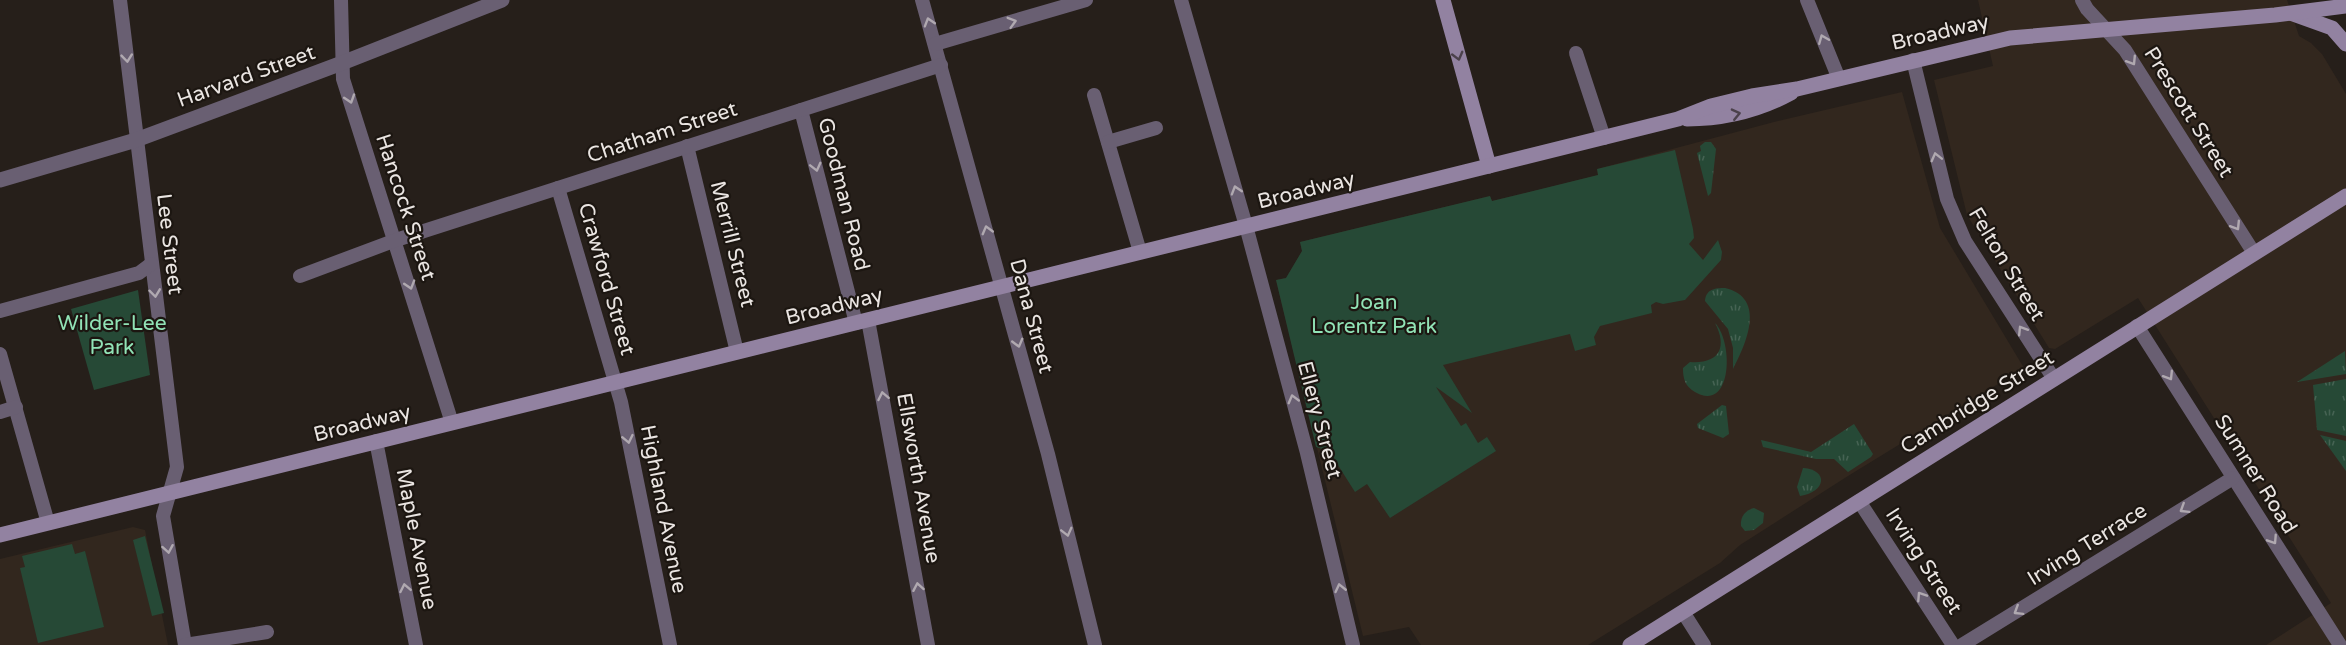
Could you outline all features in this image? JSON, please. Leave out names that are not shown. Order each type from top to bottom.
[{"type":"main road","points":[[1443,0],[1489,166]]},
{"type":"main road","name":"Broadway","points":[[0,535],[1678,119],[1714,118],[1738,114],[1773,102],[1797,89],[2010,38],[2290,13],[2314,4],[2346,6]]},
{"type":"main road","points":[[2290,13],[2332,28],[2346,44]]},
{"type":"main road","name":"Cambridge Street","points":[[1630,645],[2346,196]]},
{"type":"street","name":"Lee Street","points":[[120,0],[177,471],[163,516],[185,645]]},
{"type":"street","name":"Hancock Street","points":[[341,0],[343,79],[396,240],[452,423]]},
{"type":"street","name":"Harvard Street","points":[[0,180],[136,140],[502,0]]},
{"type":"street","name":"Dana Street","points":[[922,0],[1048,454],[1095,645]]},
{"type":"street","points":[[935,44],[1086,0]]},
{"type":"street","name":"Ellery Street","points":[[1181,0],[1246,226],[1307,453],[1353,645]]},
{"type":"street","points":[[1807,0],[1839,79]]},
{"type":"street","name":"Prescott Street","points":[[2082,0],[2087,9],[2125,50],[2254,253]]},
{"type":"street","points":[[1576,52],[1604,138]]},
{"type":"street","name":"Felton Street","points":[[1913,60],[1947,200],[1954,218],[1965,241],[2054,379]]},
{"type":"street","name":"Chatham Street","points":[[300,276],[396,240],[941,65]]},
{"type":"street","points":[[1094,95],[1140,252]]},
{"type":"street","name":"Goodman Road","points":[[801,110],[862,321]]},
{"type":"street","points":[[1108,142],[1156,128]]},
{"type":"street","name":"Merrill Street","points":[[687,146],[737,352]]},
{"type":"street","name":"Crawford Street","points":[[558,188],[615,382]]},
{"type":"street","points":[[0,311],[139,273],[151,264]]},
{"type":"street","name":"Ellsworth Avenue","points":[[862,321],[928,645]]},
{"type":"street","name":"Sumner Road","points":[[2138,326],[2340,645]]},
{"type":"street","points":[[0,354],[48,523]]},
{"type":"street","name":"Highland Avenue","points":[[615,382],[670,645]]},
{"type":"street","points":[[0,412],[16,407]]},
{"type":"street","name":"Maple Avenue","points":[[376,441],[416,645]]},
{"type":"street","name":"Irving Terrace","points":[[1962,645],[2233,478]]},
{"type":"street","name":"Irving Street","points":[[1859,501],[1953,645]]},
{"type":"street","points":[[1683,612],[1704,645]]},
{"type":"street","points":[[185,645],[267,632]]},
{"type":"shaded area","points":[[1978,0],[2287,0],[2299,36],[2311,43],[2322,54],[2346,94],[2346,645],[2266,645],[2331,603],[2138,298],[2055,349],[2049,348],[1967,215],[1934,80],[1993,66]]},
{"type":"shaded area","points":[[1902,92],[1940,228],[2024,368],[1848,476],[1740,545],[1720,563],[1588,645],[1421,645],[1409,627],[1363,636],[1276,280],[1286,278],[1302,251],[1300,242],[1490,196],[1492,201],[1538,190],[1598,175],[1597,169],[1774,122]]},
{"type":"shaded area","points":[[133,527],[145,530],[168,645],[0,645],[0,559]]},
{"type":"green space","points":[[1705,142],[1711,142],[1716,149],[1711,193],[1708,196],[1697,153],[1701,151],[1700,146]]},
{"type":"green space","name":"Joan Lorentz Park","points":[[1675,150],[1693,229],[1694,238],[1689,244],[1703,260],[1718,240],[1722,252],[1721,260],[1685,300],[1663,304],[1656,302],[1651,305],[1652,313],[1600,326],[1594,337],[1596,345],[1575,351],[1570,334],[1443,365],[1472,413],[1436,387],[1461,426],[1466,423],[1478,443],[1487,437],[1496,451],[1390,518],[1367,484],[1355,492],[1329,451],[1316,447],[1276,280],[1286,278],[1302,251],[1300,242],[1490,196],[1492,201],[1598,175],[1597,169]]},
{"type":"green space","points":[[1725,288],[1738,293],[1746,301],[1749,311],[1750,323],[1747,335],[1733,369],[1733,348],[1728,329],[1705,301],[1709,292]]},
{"type":"green space","name":"Wilder-Lee Park","points":[[138,290],[150,375],[94,390],[71,309]]},
{"type":"green space","points":[[1715,323],[1725,345],[1726,373],[1723,385],[1716,393],[1707,396],[1695,392],[1687,385],[1683,368],[1690,362],[1708,360],[1718,353],[1721,340]]},
{"type":"green space","points":[[2345,351],[2346,374],[2297,382]]},
{"type":"green space","points":[[2346,379],[2346,436],[2317,430],[2313,385]]},
{"type":"green space","points":[[1722,405],[1726,406],[1729,434],[1723,438],[1698,428],[1697,424]]},
{"type":"green space","points":[[1854,424],[1873,454],[1848,472],[1834,459],[1816,459],[1763,447],[1761,440],[1811,452]]},
{"type":"green space","points":[[2320,435],[2346,441],[2346,471]]},
{"type":"green space","points":[[1803,468],[1817,473],[1821,481],[1815,490],[1800,496],[1797,487]]},
{"type":"green space","points":[[1754,508],[1764,513],[1763,523],[1754,530],[1745,531],[1741,526],[1743,516],[1748,510]]},
{"type":"green space","points":[[145,536],[164,613],[152,616],[133,540]]},
{"type":"green space","points":[[72,544],[75,554],[85,551],[104,627],[38,643],[20,568],[25,567],[22,556]]}]
